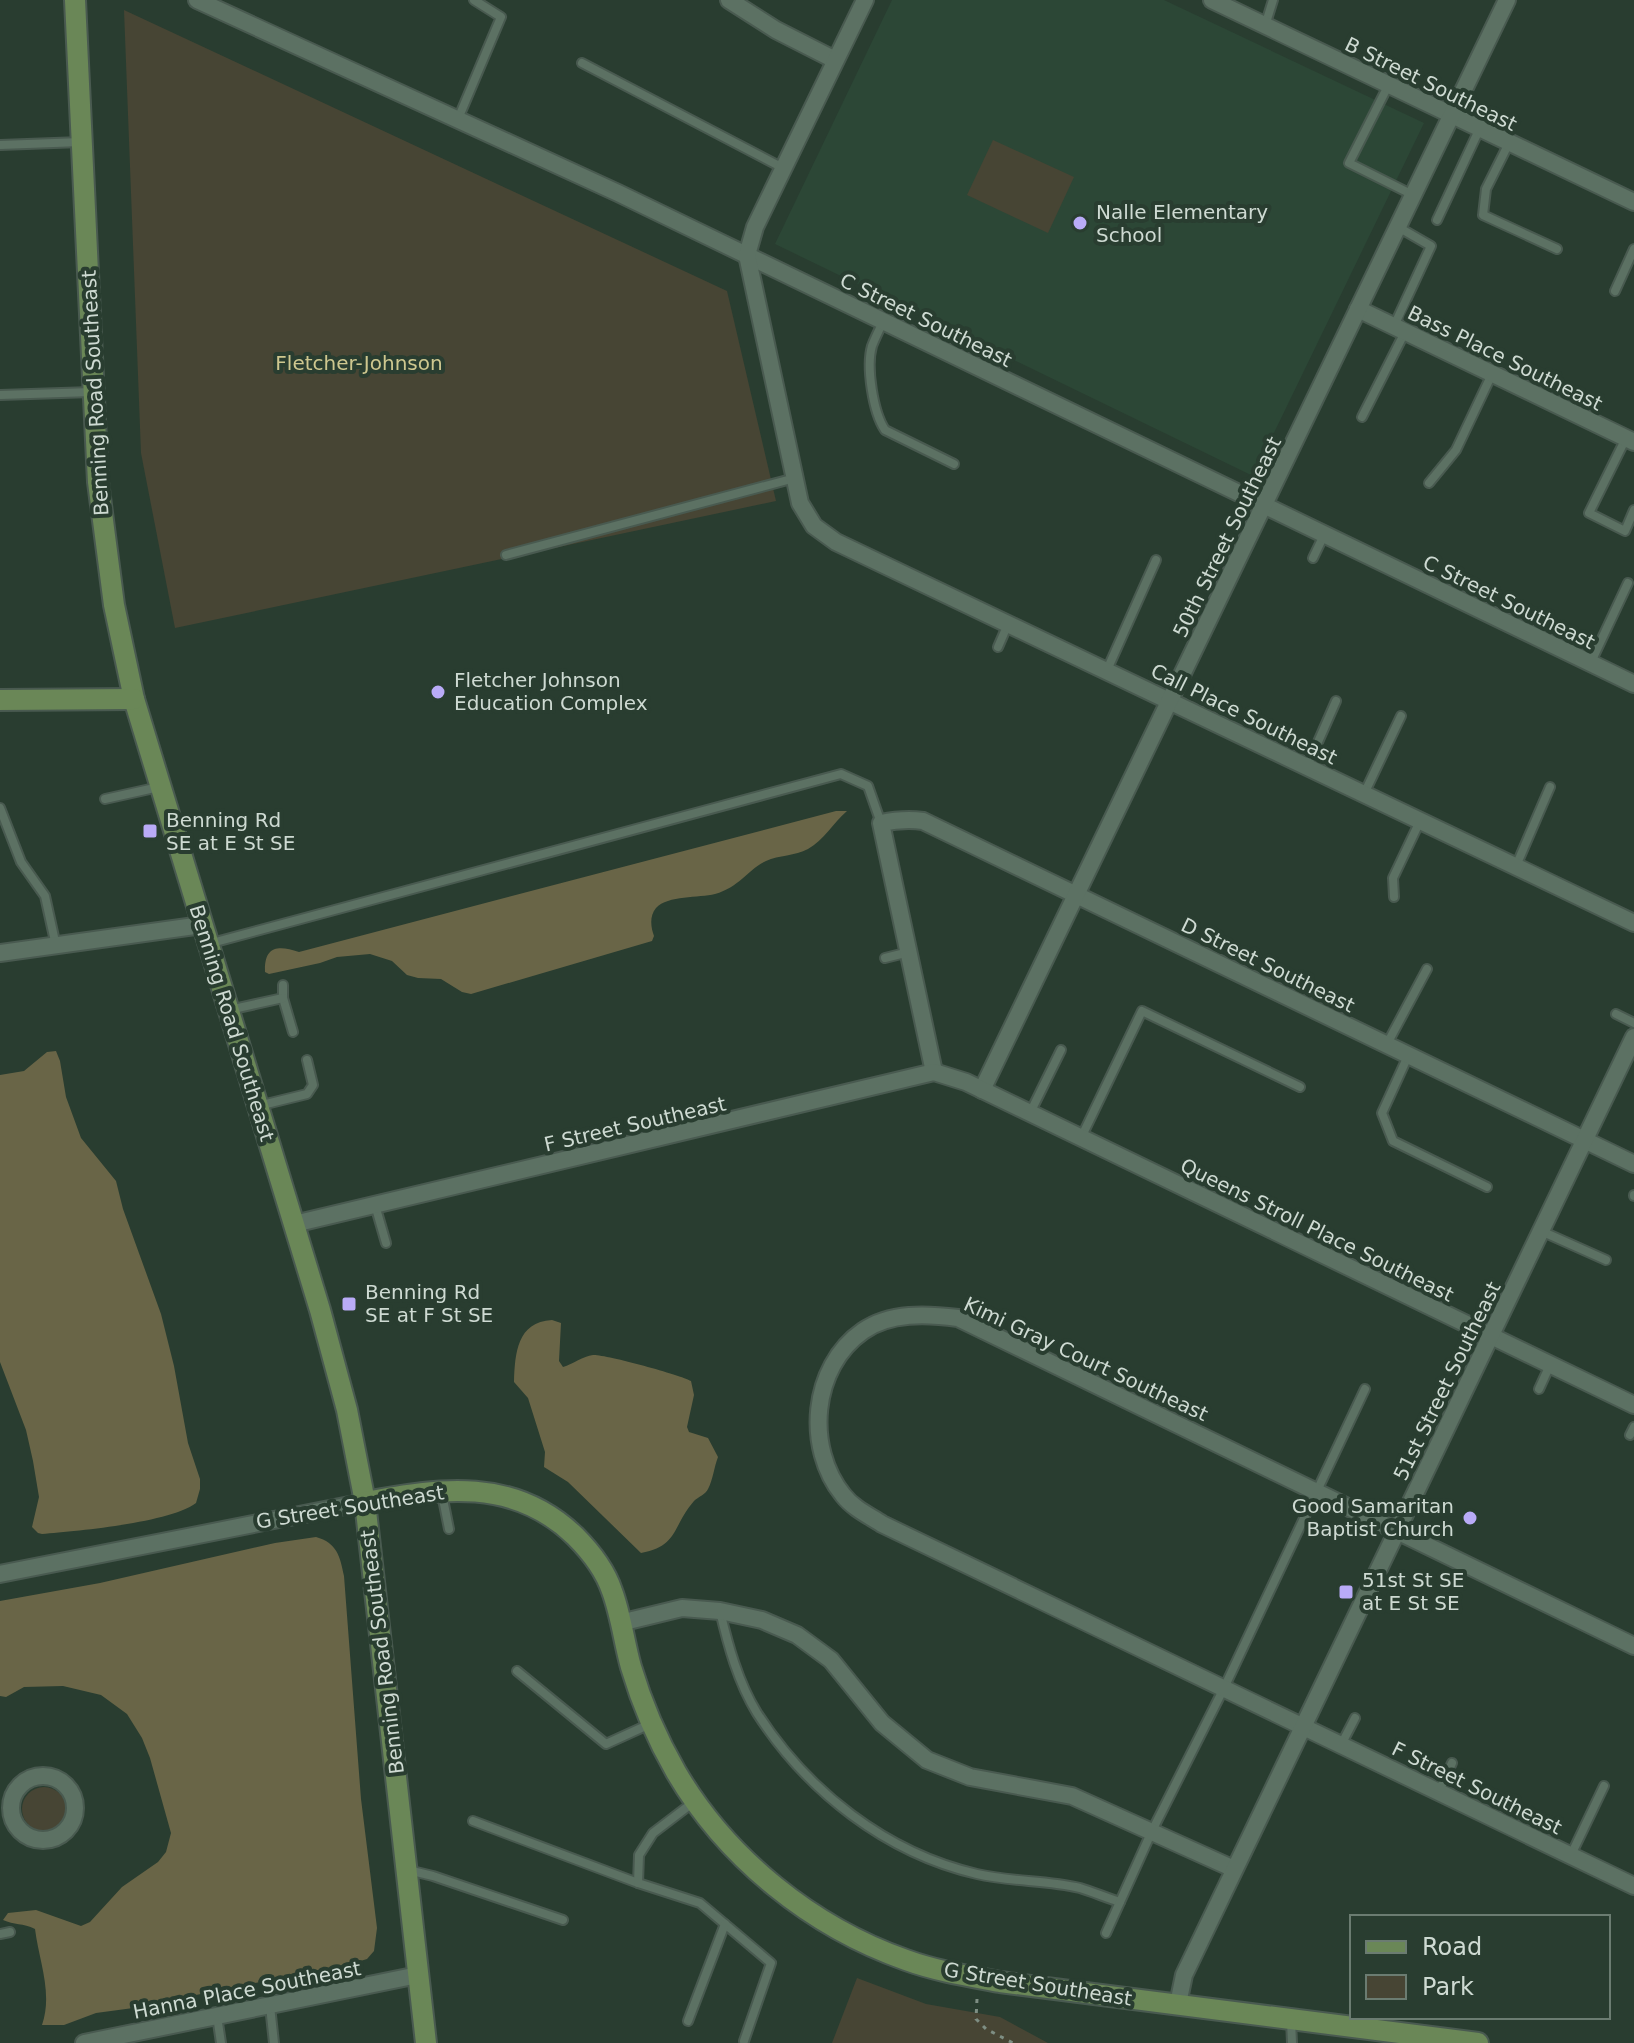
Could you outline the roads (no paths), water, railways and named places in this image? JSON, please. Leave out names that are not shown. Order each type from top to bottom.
[{"type":"main road","name":"Benning Road Southeast","points":[[75,0],[93,392],[104,537],[119,632],[134,699],[160,787],[335,1362],[365,1502],[426,2043]]},
{"type":"main road","points":[[0,700],[134,699]]},
{"type":"main road","name":"G Street Southeast","points":[[365,1502],[442,1492],[478,1491],[507,1496],[536,1508],[561,1524],[582,1543],[600,1566],[612,1590],[635,1679],[651,1723],[675,1771],[695,1801],[734,1848],[787,1895],[822,1919],[888,1953],[931,1968],[974,1977],[1291,2019],[1378,2024],[1478,2043]]},
{"type":"street","name":"C Street Southeast","points":[[197,0],[747,255],[1634,684]]},
{"type":"street","points":[[729,0],[776,30],[835,60]]},
{"type":"street","points":[[747,255],[755,227],[865,0]]},
{"type":"street","name":"B Street Southeast","points":[[1212,0],[1634,202]]},
{"type":"street","name":"50th Street Southeast","points":[[982,1090],[1507,0]]},
{"type":"street","name":"Call Place Southeast","points":[[747,255],[800,503],[821,532],[836,542],[1634,923]]},
{"type":"street","name":"Bass Place Southeast","points":[[1358,309],[1630,440]]},
{"type":"street","name":"D Street Southeast","points":[[881,823],[909,819],[923,821],[1634,1164]]},
{"type":"street","points":[[881,823],[934,1072],[982,1090]]},
{"type":"street","points":[[0,953],[204,934]]},
{"type":"street","name":"51st Street Southeast","points":[[1178,2004],[1184,1975],[1634,1037]]},
{"type":"street","name":"F Street Southeast","points":[[294,1224],[934,1072]]},
{"type":"street","name":"Queens Stroll Place Southeast","points":[[982,1090],[1634,1405]]},
{"type":"street","name":"Kimi Gray Court Southeast","points":[[1302,1726],[882,1524],[857,1509],[830,1477],[817,1422],[820,1395],[831,1369],[845,1349],[863,1330],[893,1319],[925,1314],[958,1318],[1634,1646]]},
{"type":"street","name":"G Street Southeast","points":[[0,1574],[365,1502]]},
{"type":"street","points":[[620,1623],[682,1608],[720,1611],[762,1620],[797,1635],[831,1660],[882,1723],[927,1760],[970,1777],[1072,1796],[1234,1869]]},
{"type":"street","name":"F Street Southeast","points":[[1302,1726],[1633,1884]]},
{"type":"street","points":[[40,1776],[62,1782],[72,1794],[75,1810],[73,1821],[63,1834],[43,1841],[34,1840],[20,1831],[5,1812],[20,1786],[40,1776]]},
{"type":"street","name":"Hanna Place Southeast","points":[[84,2043],[418,1975]]},
{"type":"lane","points":[[458,119],[501,17],[474,0]]},
{"type":"lane","points":[[1265,26],[1273,0]]},
{"type":"lane","points":[[582,63],[783,168]]},
{"type":"lane","points":[[1388,86],[1349,163],[1413,195]]},
{"type":"lane","points":[[1437,220],[1479,130]]},
{"type":"lane","points":[[0,145],[81,142]]},
{"type":"lane","points":[[1509,143],[1486,189],[1483,215],[1557,249]]},
{"type":"lane","points":[[1362,417],[1431,246],[1398,227]]},
{"type":"lane","points":[[1615,291],[1634,249]]},
{"type":"lane","points":[[883,322],[872,347],[870,361],[875,411],[879,420],[885,430],[954,464]]},
{"type":"lane","points":[[1429,483],[1456,450],[1492,374]]},
{"type":"lane","points":[[0,395],[93,392]]},
{"type":"lane","points":[[1630,440],[1589,513],[1625,531],[1634,510]]},
{"type":"lane","points":[[506,555],[795,478]]},
{"type":"lane","points":[[1313,558],[1324,535]]},
{"type":"lane","points":[[1106,671],[1156,560]]},
{"type":"lane","points":[[1590,663],[1628,583]]},
{"type":"lane","points":[[998,647],[1008,624]]},
{"type":"lane","points":[[1307,767],[1336,701]]},
{"type":"lane","points":[[1364,794],[1401,716]]},
{"type":"lane","points":[[204,934],[841,774],[868,786],[881,823]]},
{"type":"lane","points":[[105,799],[160,787]]},
{"type":"lane","points":[[1516,867],[1550,787]]},
{"type":"lane","points":[[0,808],[21,862],[45,896],[56,946]]},
{"type":"lane","points":[[1394,897],[1393,878],[1420,821]]},
{"type":"lane","points":[[885,958],[909,952]]},
{"type":"lane","points":[[1387,1044],[1427,969]]},
{"type":"lane","points":[[283,985],[283,998],[293,1032]]},
{"type":"lane","points":[[228,1011],[283,998]]},
{"type":"lane","points":[[1081,1139],[1142,1011],[1300,1087]]},
{"type":"lane","points":[[1616,1014],[1634,1023]]},
{"type":"lane","points":[[1029,1114],[1061,1050]]},
{"type":"lane","points":[[1409,1055],[1382,1113],[1393,1141],[1487,1187]]},
{"type":"lane","points":[[257,1106],[307,1094],[313,1085],[307,1060]]},
{"type":"lane","points":[[375,1205],[386,1243]]},
{"type":"lane","points":[[1541,1231],[1606,1260]]},
{"type":"lane","points":[[1539,1389],[1550,1365]]},
{"type":"lane","points":[[1106,1933],[1365,1389]]},
{"type":"lane","points":[[442,1492],[449,1529]]},
{"type":"lane","points":[[720,1611],[730,1653],[757,1712],[806,1777],[856,1819],[907,1850],[976,1874],[1078,1888],[1120,1902]]},
{"type":"lane","points":[[517,1671],[606,1744],[651,1723]]},
{"type":"lane","points":[[1341,1745],[1355,1718]]},
{"type":"lane","points":[[1439,1791],[1452,1763]]},
{"type":"lane","points":[[1571,1855],[1604,1786]]},
{"type":"lane","points":[[638,1883],[639,1855],[653,1833],[695,1801]]},
{"type":"lane","points":[[473,1821],[700,1903],[771,1963],[744,2041]]},
{"type":"lane","points":[[407,1870],[563,1920]]},
{"type":"lane","points":[[688,2021],[725,1924]]},
{"type":"lane","points":[[0,1934],[10,1932]]},
{"type":"lane","points":[[270,2006],[274,2043]]},
{"type":"lane","points":[[217,2016],[221,2043]]},
{"type":"lane","points":[[1291,2019],[1292,2043]]},
{"type":"place","name":"Nalle Elementary School","points":[[1080,223]]},
{"type":"place","name":"Fletcher Johnson Education Complex","points":[[438,692]]},
{"type":"place","name":"Benning Rd SE at E St SE","points":[[150,831]]},
{"type":"place","name":"Benning Rd SE at F St SE","points":[[349,1304]]},
{"type":"place","name":"Good Samaritan Baptist Church","points":[[1470,1518]]},
{"type":"place","name":"51st St SE at E St SE","points":[[1346,1592]]},
{"type":"park label","name":"Fletcher-Johnson","points":[[359,363]]}]
